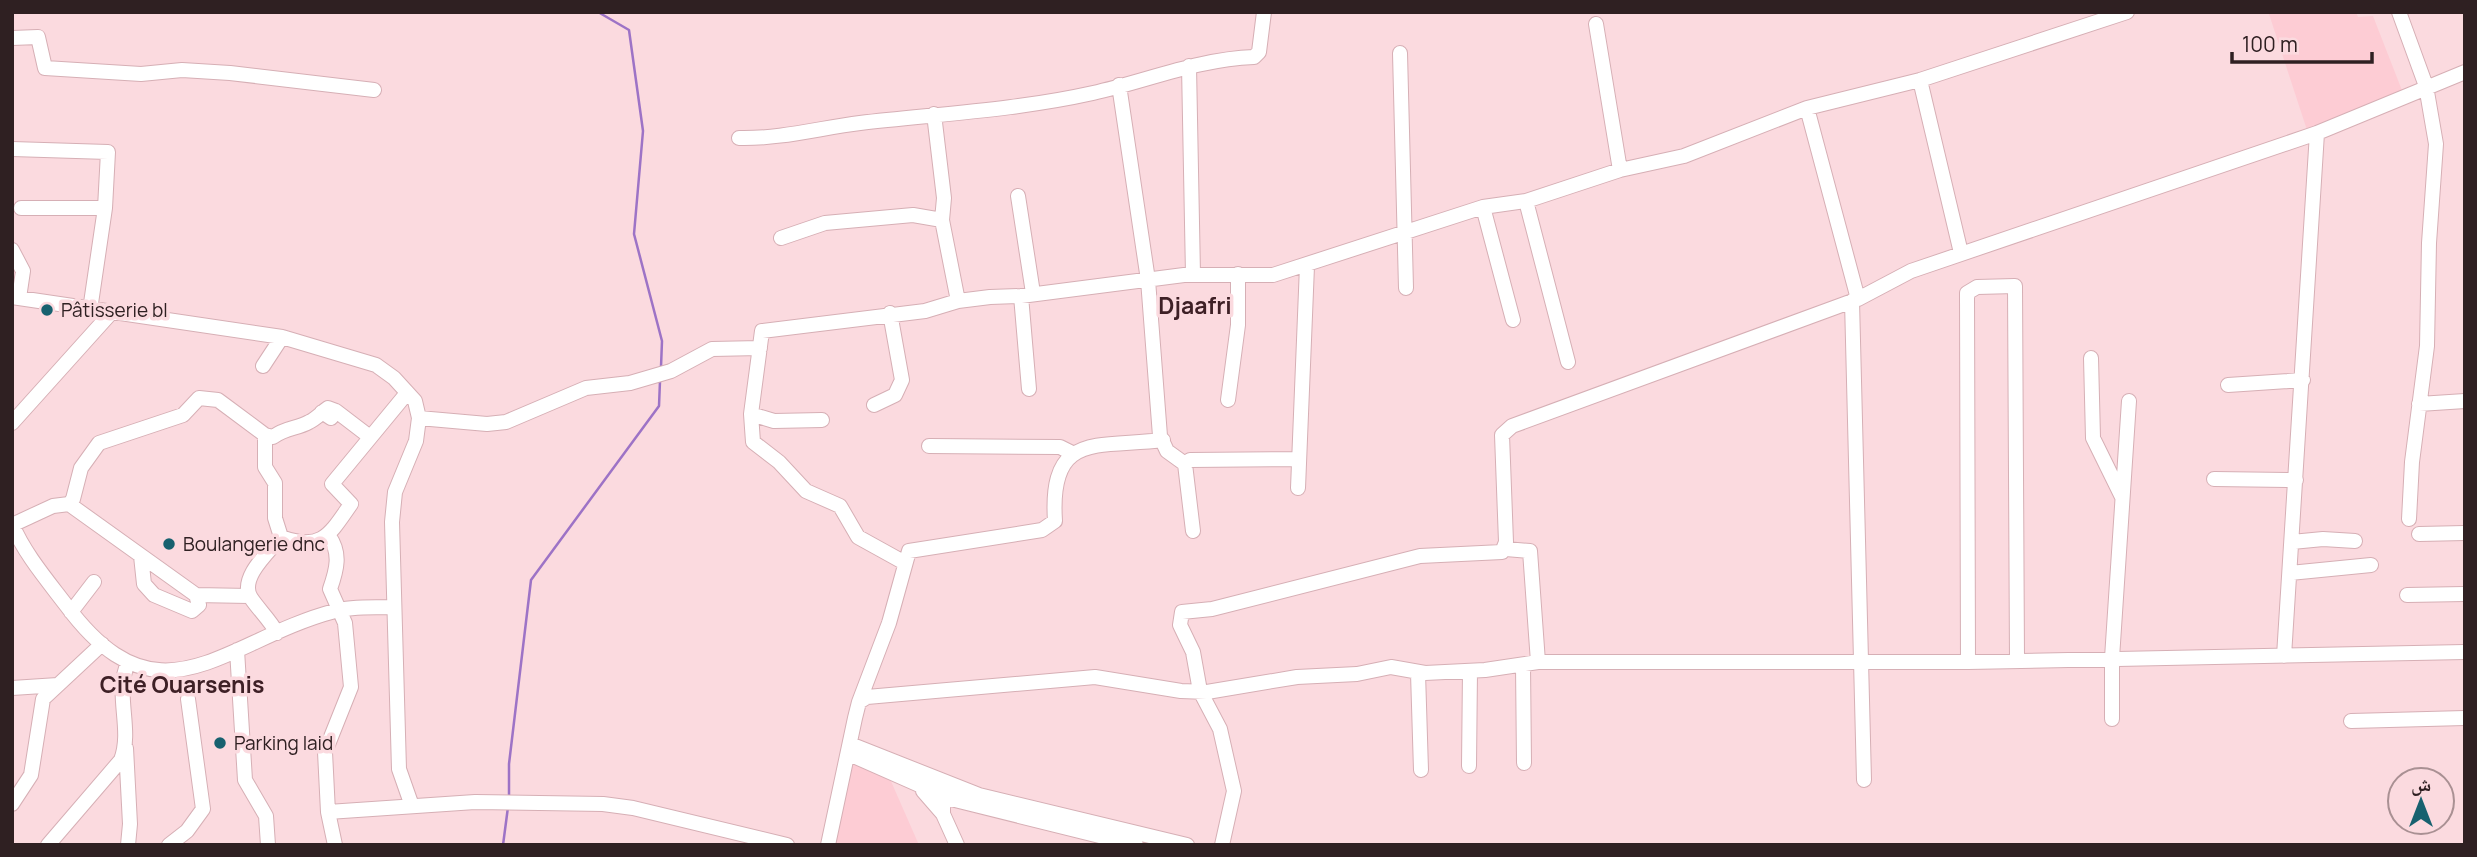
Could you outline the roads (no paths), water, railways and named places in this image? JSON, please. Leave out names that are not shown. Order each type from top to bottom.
[{"type":"street","points":[[739,138],[785,135],[934,114],[1007,108],[1077,96],[1189,66],[1254,57],[1259,52],[1264,12]]},
{"type":"street","points":[[905,563],[858,537],[840,506],[806,491],[779,462],[753,442],[751,414],[762,331],[890,313],[925,311],[958,301],[1193,275],[1273,275],[1483,207],[1526,201],[1620,170],[1684,156],[1807,108],[1920,80],[2127,12]]},
{"type":"street","points":[[2399,12],[2426,86],[2436,144],[2429,243],[2427,346],[2418,404],[2409,519]]},
{"type":"street","points":[[1596,24],[1620,170]]},
{"type":"street","points":[[12,38],[38,37],[44,68],[141,74],[182,70],[230,73],[374,90]]},
{"type":"street","points":[[1400,53],[1406,288]]},
{"type":"street","points":[[1189,66],[1193,275]]},
{"type":"street","points":[[1506,549],[1504,431],[1855,300],[1911,271],[2317,133],[2465,72]]},
{"type":"street","points":[[1920,80],[1961,253]]},
{"type":"street","points":[[1119,85],[1148,280],[1160,436],[1167,451],[1185,464],[1193,531]]},
{"type":"street","points":[[1807,108],[1855,300],[1864,780]]},
{"type":"street","points":[[934,114],[944,198],[942,220],[958,301]]},
{"type":"street","points":[[2284,656],[2317,133]]},
{"type":"street","points":[[12,149],[108,152],[106,208],[90,310]]},
{"type":"street","points":[[1018,196],[1027,294],[1029,389]]},
{"type":"street","points":[[1526,201],[1568,362]]},
{"type":"street","points":[[1483,207],[1513,320]]},
{"type":"street","points":[[21,208],[106,208]]},
{"type":"street","points":[[781,238],[825,223],[913,215],[942,220]]},
{"type":"street","points":[[12,250],[23,271],[15,297],[110,314],[282,337],[376,365],[394,378],[415,401],[419,418],[416,441],[397,482],[393,502],[400,774],[412,806]]},
{"type":"street","points":[[1298,488],[1307,266]]},
{"type":"street","points":[[1228,400],[1238,325],[1238,274]]},
{"type":"street","points":[[1968,662],[1967,293],[1977,287],[2015,285],[2017,660]]},
{"type":"street","points":[[874,405],[895,396],[902,380],[890,313]]},
{"type":"street","points":[[12,423],[110,314]]},
{"type":"street","points":[[263,366],[282,337]]},
{"type":"street","points":[[419,418],[487,424],[506,422],[586,388],[630,383],[671,371],[712,349],[760,348]]},
{"type":"street","points":[[2091,358],[2094,443],[2122,496]]},
{"type":"street","points":[[2228,386],[2303,380]]},
{"type":"street","points":[[281,537],[310,543],[329,536],[351,504],[332,484],[407,393]]},
{"type":"street","points":[[69,504],[81,468],[99,443],[183,415],[200,398],[218,400],[265,435],[273,437],[296,424],[307,424],[329,412],[370,437]]},
{"type":"street","points":[[2112,719],[2112,658],[2129,401]]},
{"type":"street","points":[[2418,404],[2465,401]]},
{"type":"street","points":[[751,414],[774,421],[822,421]]},
{"type":"street","points":[[265,435],[265,467],[275,483],[275,518],[281,537]]},
{"type":"street","points":[[828,845],[859,702],[889,623],[905,563],[913,548],[1015,536],[1050,527],[1055,521],[1054,493],[1065,460],[1072,453],[1103,442],[1163,440]]},
{"type":"street","points":[[929,446],[1060,447],[1072,453]]},
{"type":"street","points":[[1185,464],[1190,460],[1299,459]]},
{"type":"street","points":[[2214,479],[2296,480]]},
{"type":"street","points":[[249,596],[197,595],[69,504],[53,506],[12,525],[71,612],[102,643],[128,663],[172,672],[216,662],[237,650],[337,610],[394,607]]},
{"type":"street","points":[[2419,534],[2465,533]]},
{"type":"street","points":[[329,536],[337,547],[337,568],[330,589],[345,623],[351,687],[325,752],[328,812],[335,845]]},
{"type":"street","points":[[277,633],[249,596],[252,573],[281,537]]},
{"type":"street","points":[[2292,542],[2323,538],[2355,541]]},
{"type":"street","points":[[1222,845],[1234,791],[1220,729],[1200,691],[1193,652],[1180,625],[1182,612],[1212,608],[1420,556],[1506,549],[1530,551],[1530,664],[1524,763]]},
{"type":"street","points":[[141,556],[144,584],[154,595],[192,611],[200,605],[197,595]]},
{"type":"street","points":[[2290,573],[2371,565]]},
{"type":"street","points":[[71,612],[94,582]]},
{"type":"street","points":[[2407,595],[2465,594]]},
{"type":"street","points":[[12,804],[31,775],[43,699],[102,643]]},
{"type":"street","points":[[237,650],[246,780],[266,816],[268,845]]},
{"type":"street","points":[[859,702],[867,697],[1095,677],[1200,691],[1391,667],[1408,668],[1418,673],[1530,664],[1968,662],[2465,652]]},
{"type":"street","points":[[128,663],[122,688],[130,824],[128,845]]},
{"type":"street","points":[[1469,671],[1469,766]]},
{"type":"street","points":[[1418,673],[1421,770]]},
{"type":"street","points":[[12,688],[58,685]]},
{"type":"street","points":[[169,845],[187,831],[203,809],[188,699]]},
{"type":"street","points":[[2351,721],[2465,718]]},
{"type":"street","points":[[48,845],[121,760],[126,747]]},
{"type":"street","points":[[850,749],[931,796],[943,814],[957,845]]},
{"type":"street","points":[[850,749],[979,795],[1187,845]]},
{"type":"street","points":[[904,779],[951,799],[1092,839],[1136,845]]},
{"type":"street","points":[[943,814],[943,802],[951,799]]},
{"type":"street","points":[[328,812],[475,802],[633,808],[787,845]]},
{"type":"waterway","points":[[598,12],[629,30],[643,131],[634,234],[662,341],[661,367]]},
{"type":"waterway","points":[[509,796],[509,764],[531,580],[659,406],[660,381]]},
{"type":"waterway","points":[[503,845],[508,807]]},
{"type":"place","name":"Pâtisserie bl","points":[[47,310]]},
{"type":"place","name":"Boulangerie dnc","points":[[169,544]]},
{"type":"place","name":"Parking laid","points":[[220,743]]},
{"type":"district","name":"Djaafri","points":[[1195,306]]},
{"type":"district","name":"Cité Ouarsenis","points":[[182,685]]}]
